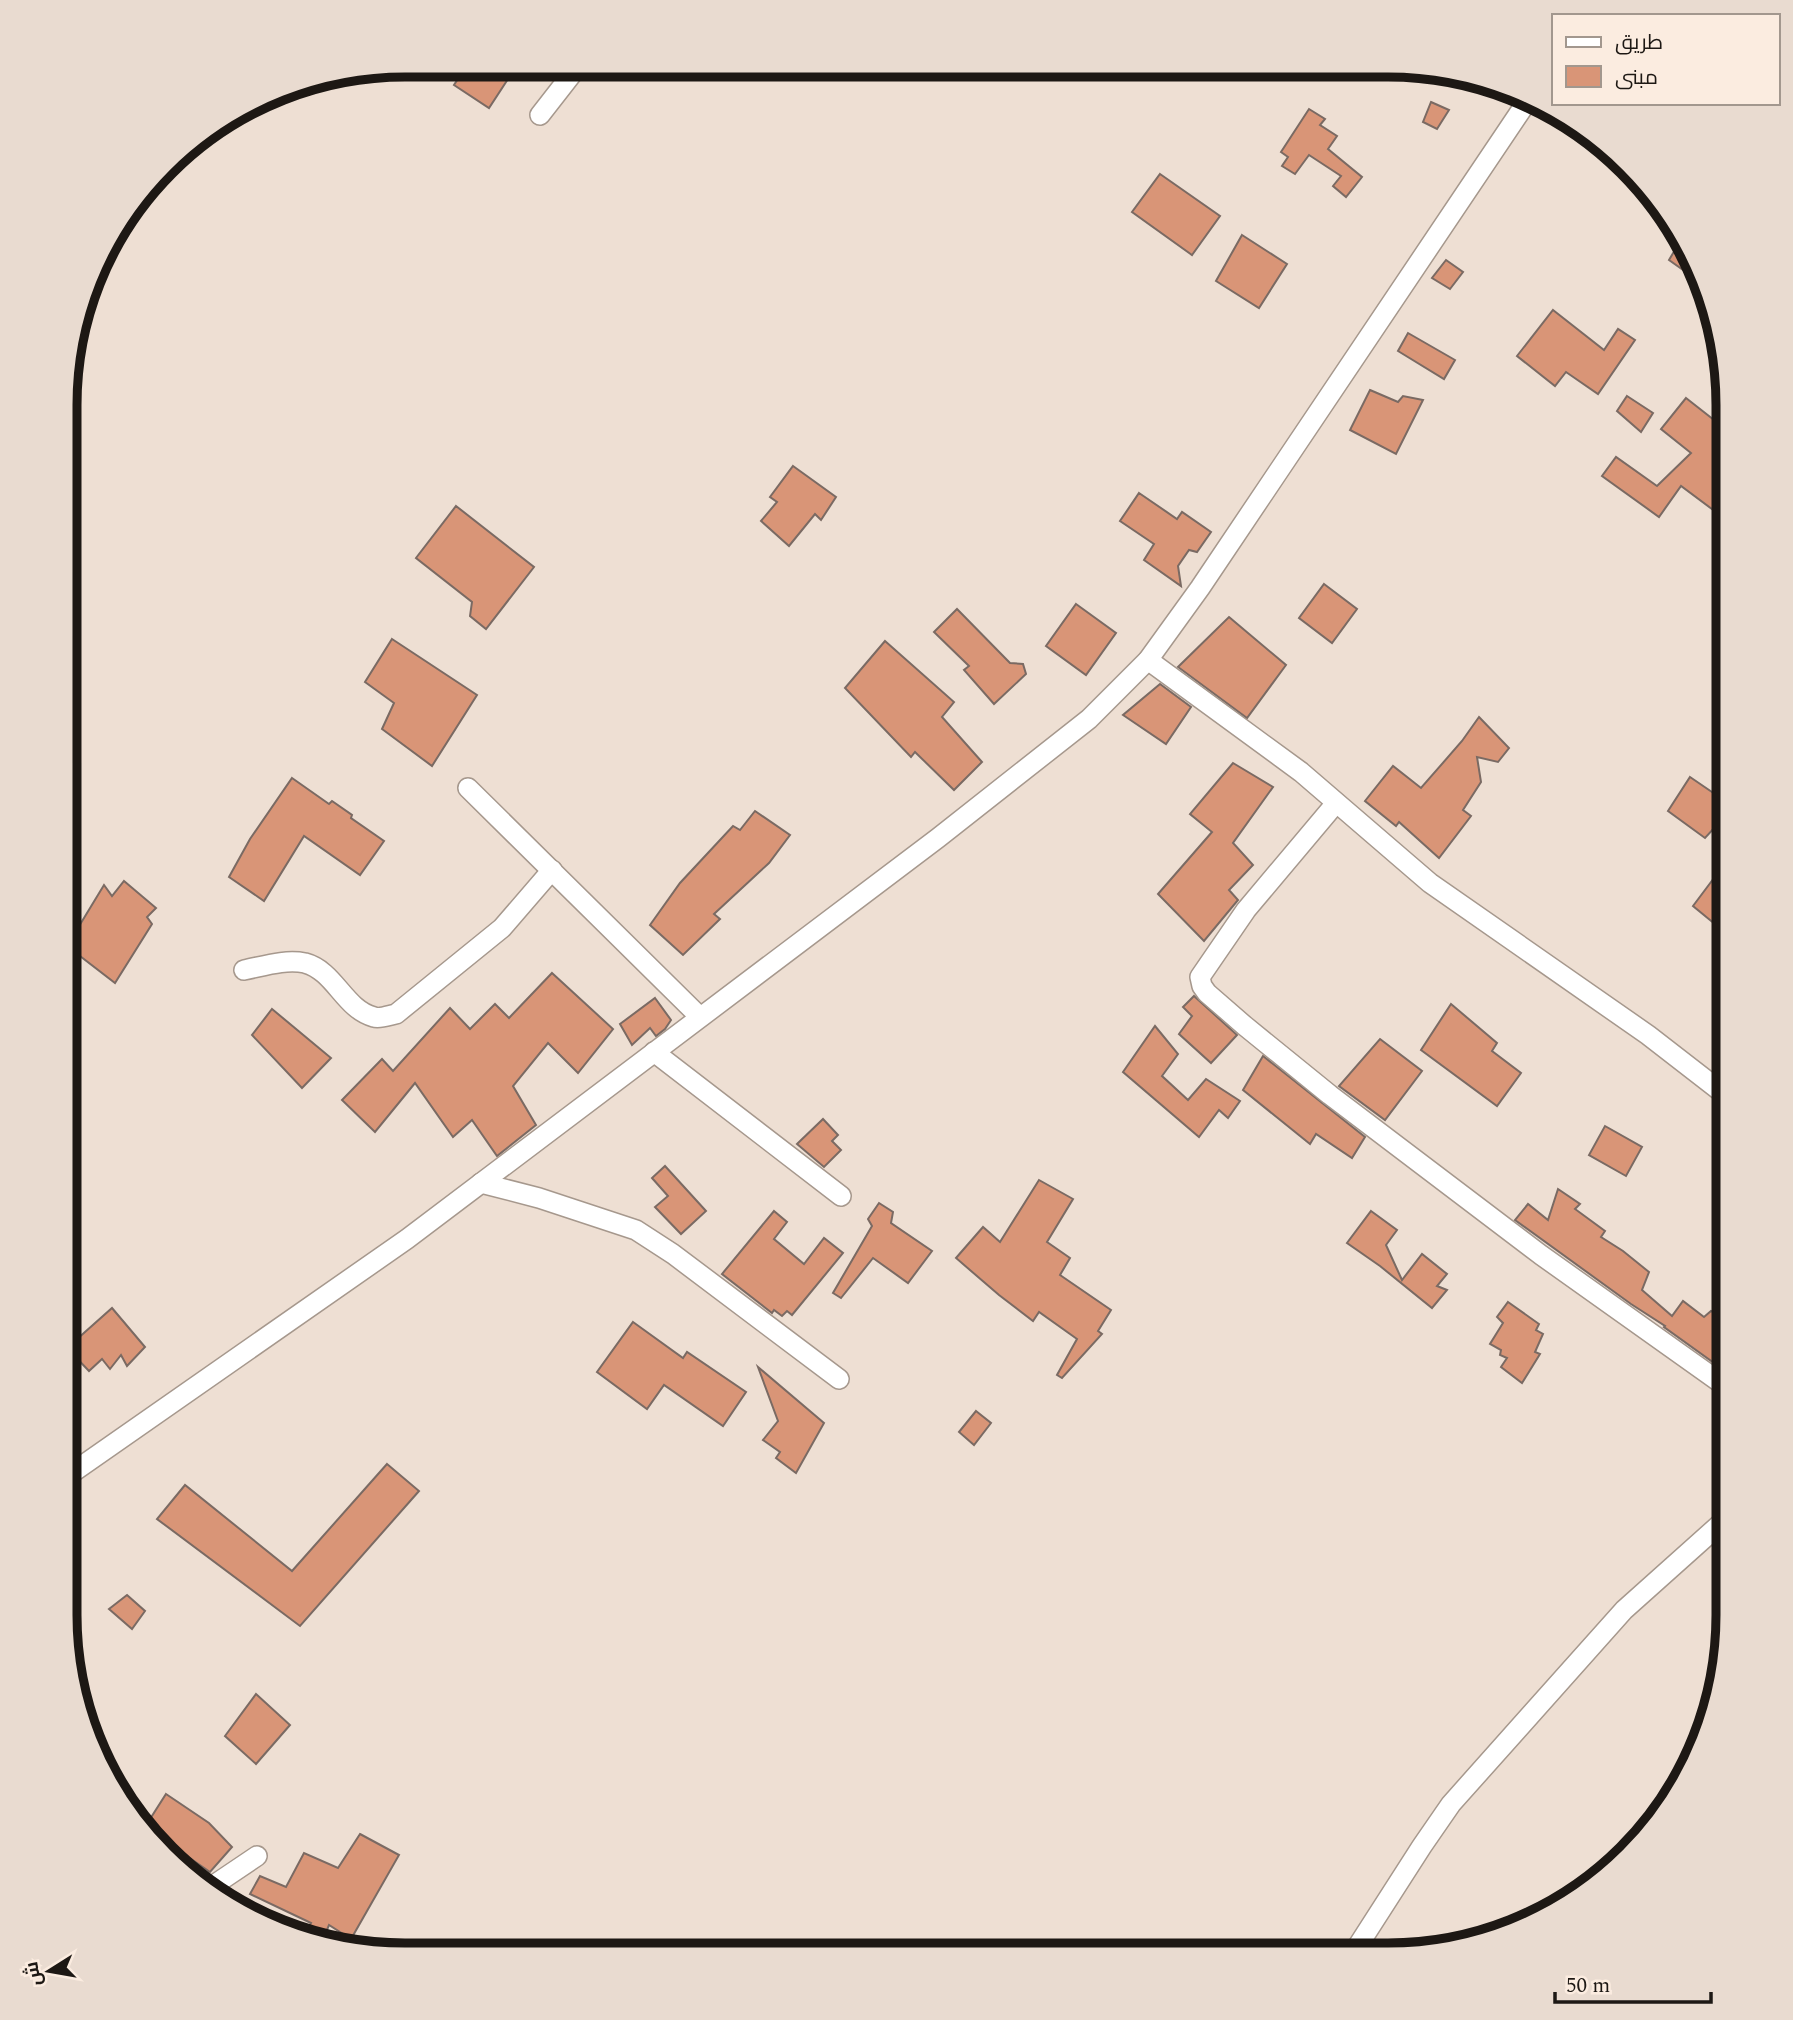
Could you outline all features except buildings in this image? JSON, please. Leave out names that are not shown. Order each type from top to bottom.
[{"type":"street","points":[[540,115],[570,77]]},
{"type":"street","points":[[77,1469],[407,1239],[938,838],[1089,719],[1148,660],[1208,576],[1524,107]]},
{"type":"street","points":[[1148,660],[1301,772],[1430,883],[1648,1035],[1716,1088]]},
{"type":"street","points":[[468,788],[700,1017]]},
{"type":"street","points":[[1336,803],[1246,910],[1200,976],[1202,986],[1245,1027],[1330,1095],[1541,1255],[1716,1379]]},
{"type":"street","points":[[244,970],[283,962],[305,964],[322,971],[354,1006],[375,1018],[396,1014],[502,928],[552,870]]},
{"type":"street","points":[[654,1052],[842,1196]]},
{"type":"street","points":[[481,1183],[539,1198],[636,1230],[673,1254],[839,1379]]},
{"type":"street","points":[[1360,1943],[1451,1804],[1624,1610],[1716,1528]]},
{"type":"street","points":[[216,1883],[257,1856]]}]
